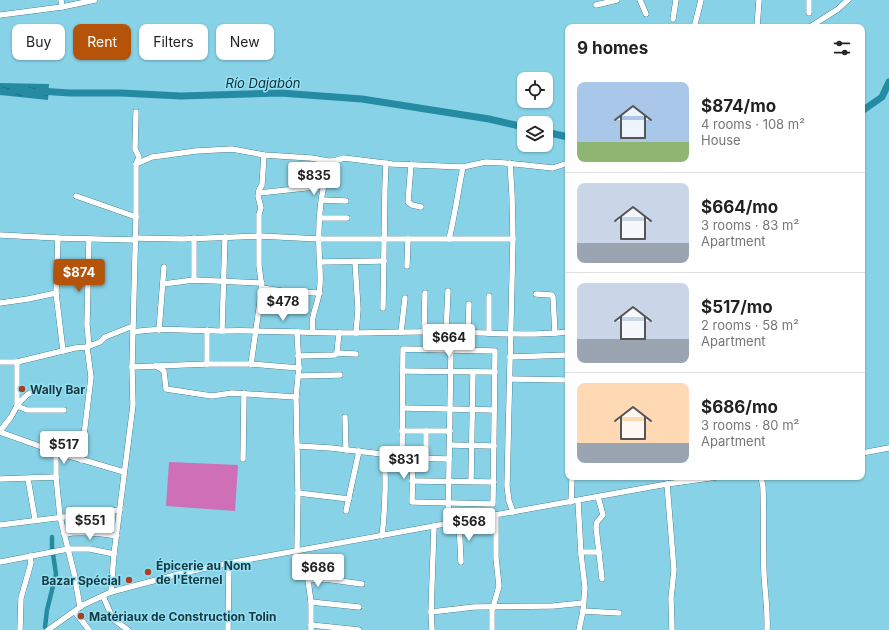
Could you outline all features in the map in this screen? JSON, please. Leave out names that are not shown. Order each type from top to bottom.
[{"type":"street","points":[[61,0],[62,7]]},
{"type":"street","points":[[0,15],[62,7],[95,0]]},
{"type":"street","points":[[596,5],[616,0]]},
{"type":"street","points":[[640,0],[646,14]]},
{"type":"street","points":[[672,19],[676,0]]},
{"type":"street","points":[[695,24],[701,0]]},
{"type":"street","points":[[757,24],[759,0]]},
{"type":"street","points":[[809,0],[809,13]]},
{"type":"street","points":[[815,24],[838,9],[848,0]]},
{"type":"street","points":[[111,592],[114,554],[133,405],[132,367],[136,164],[138,157],[135,150],[136,112]]},
{"type":"street","points":[[136,164],[152,157],[196,151],[232,149],[264,155],[334,161],[344,158],[386,163],[463,167],[486,162],[510,163],[548,168],[565,164]]},
{"type":"street","points":[[251,364],[262,286],[259,266],[259,193],[262,185],[264,155]]},
{"type":"street","points":[[313,332],[312,315],[320,293],[319,239],[322,200],[328,171],[334,161]]},
{"type":"street","points":[[383,308],[386,163]]},
{"type":"street","points":[[510,163],[513,239],[507,486],[509,501],[513,512]]},
{"type":"street","points":[[411,164],[408,202],[412,205],[420,207]]},
{"type":"street","points":[[449,239],[463,167]]},
{"type":"street","points":[[259,193],[324,186]]},
{"type":"street","points":[[76,196],[136,217]]},
{"type":"street","points":[[322,200],[346,201]]},
{"type":"street","points":[[321,218],[348,218]]},
{"type":"street","points":[[0,235],[89,239],[260,236],[319,239],[513,239]]},
{"type":"street","points":[[222,331],[225,237]]},
{"type":"street","points":[[58,238],[56,293],[63,350]]},
{"type":"street","points":[[194,238],[194,280]]},
{"type":"street","points":[[81,460],[91,377],[87,325],[89,239]]},
{"type":"street","points":[[407,266],[408,239]]},
{"type":"street","points":[[320,262],[384,261]]},
{"type":"street","points":[[355,262],[358,309],[356,333]]},
{"type":"street","points":[[159,330],[164,267]]},
{"type":"street","points":[[163,284],[194,280],[224,281],[262,286],[289,292],[320,293]]},
{"type":"street","points":[[446,332],[448,291]]},
{"type":"street","points":[[0,303],[56,293]]},
{"type":"street","points":[[424,332],[425,293]]},
{"type":"street","points":[[536,294],[549,294],[554,297],[555,333]]},
{"type":"street","points":[[489,296],[489,333]]},
{"type":"street","points":[[401,332],[405,298]]},
{"type":"street","points":[[468,333],[469,304]]},
{"type":"street","points":[[0,362],[17,362],[63,350],[88,346],[100,342],[104,337],[133,326]]},
{"type":"street","points":[[133,332],[149,330],[256,330],[356,333],[446,332],[511,334],[565,332]]},
{"type":"street","points":[[207,330],[207,364]]},
{"type":"street","points":[[297,332],[299,368],[296,397],[298,446],[297,551]]},
{"type":"street","points":[[338,353],[339,332]]},
{"type":"street","points":[[413,458],[412,502],[493,504],[495,350],[403,349],[402,458],[413,458],[426,458],[449,459]]},
{"type":"street","points":[[448,524],[451,349]]},
{"type":"street","points":[[298,356],[335,355],[338,353],[356,354]]},
{"type":"street","points":[[510,357],[565,355]]},
{"type":"street","points":[[17,362],[17,406]]},
{"type":"street","points":[[132,367],[251,364],[299,368]]},
{"type":"street","points":[[156,366],[164,371],[166,389],[212,396],[232,392],[296,397]]},
{"type":"street","points":[[403,371],[495,372]]},
{"type":"street","points":[[472,481],[473,372]]},
{"type":"street","points":[[298,376],[340,375]]},
{"type":"street","points":[[510,379],[565,380]]},
{"type":"street","points":[[60,389],[32,391],[22,399],[0,431],[56,452],[124,472]]},
{"type":"street","points":[[243,459],[244,393]]},
{"type":"street","points":[[17,406],[27,410],[64,410]]},
{"type":"street","points":[[403,408],[494,410]]},
{"type":"street","points":[[345,417],[346,450]]},
{"type":"street","points":[[402,431],[450,431]]},
{"type":"street","points":[[426,431],[426,458]]},
{"type":"street","points":[[450,445],[494,446]]},
{"type":"street","points":[[298,446],[382,454],[384,458],[384,517],[382,536]]},
{"type":"street","points":[[865,452],[889,448]]},
{"type":"street","points":[[346,511],[359,451]]},
{"type":"street","points":[[56,452],[56,477],[60,517],[74,573],[80,607]]},
{"type":"street","points":[[0,480],[56,477]]},
{"type":"street","points":[[28,479],[35,519]]},
{"type":"street","points":[[572,480],[572,502]]},
{"type":"street","points":[[48,630],[57,628],[80,607],[111,592],[179,574],[229,563],[696,480]]},
{"type":"street","points":[[762,480],[766,604],[768,614],[767,630]]},
{"type":"street","points":[[412,481],[494,482]]},
{"type":"street","points":[[667,484],[674,570],[671,598],[672,630]]},
{"type":"street","points":[[298,493],[349,499]]},
{"type":"street","points":[[598,497],[603,515],[597,522],[596,527],[602,579]]},
{"type":"street","points":[[578,501],[584,588],[583,610],[579,630]]},
{"type":"street","points":[[0,524],[120,510]]},
{"type":"street","points":[[492,630],[492,611],[499,586],[496,558],[496,515]]},
{"type":"street","points":[[459,522],[461,562]]},
{"type":"street","points":[[432,630],[431,612],[434,526]]},
{"type":"street","points":[[64,534],[91,532],[117,536]]},
{"type":"street","points":[[0,562],[68,549],[90,548],[114,554]]},
{"type":"street","points":[[581,554],[584,552],[599,552]]},
{"type":"street","points":[[20,630],[21,598],[31,563],[30,556]]},
{"type":"street","points":[[228,630],[229,563]]},
{"type":"street","points":[[359,630],[311,627],[311,602],[308,580],[325,579],[362,584]]},
{"type":"street","points":[[103,596],[113,619],[128,630]]},
{"type":"street","points":[[311,602],[359,607]]},
{"type":"street","points":[[431,612],[494,605],[553,606],[583,603]]},
{"type":"street","points":[[583,610],[619,613]]},
{"type":"street","points":[[75,612],[89,630]]},
{"type":"shaded area","points":[[169,462],[238,465],[235,511],[166,506]]},
{"type":"water","points":[[0,83],[49,84],[48,100],[0,95]]},
{"type":"waterway","name":"Río Dajabón","points":[[865,109],[882,97],[889,82]]},
{"type":"waterway","name":"Río Dajabón","points":[[39,91],[181,96],[280,93],[362,99],[489,119],[517,125]]},
{"type":"waterway","name":"Río Dajabón","points":[[553,134],[565,136]]},
{"type":"waterway","points":[[52,537],[52,549]]},
{"type":"waterway","points":[[45,627],[47,610],[56,574],[53,554]]},
{"type":"place","name":"Wally Bar","points":[[22,389]]},
{"type":"place","name":"Épicerie au Nom de l'Éternel","points":[[148,572]]},
{"type":"place","name":"Bazar Spécial","points":[[129,580]]},
{"type":"place","name":"Matériaux de Construction Tolin","points":[[81,616]]}]
